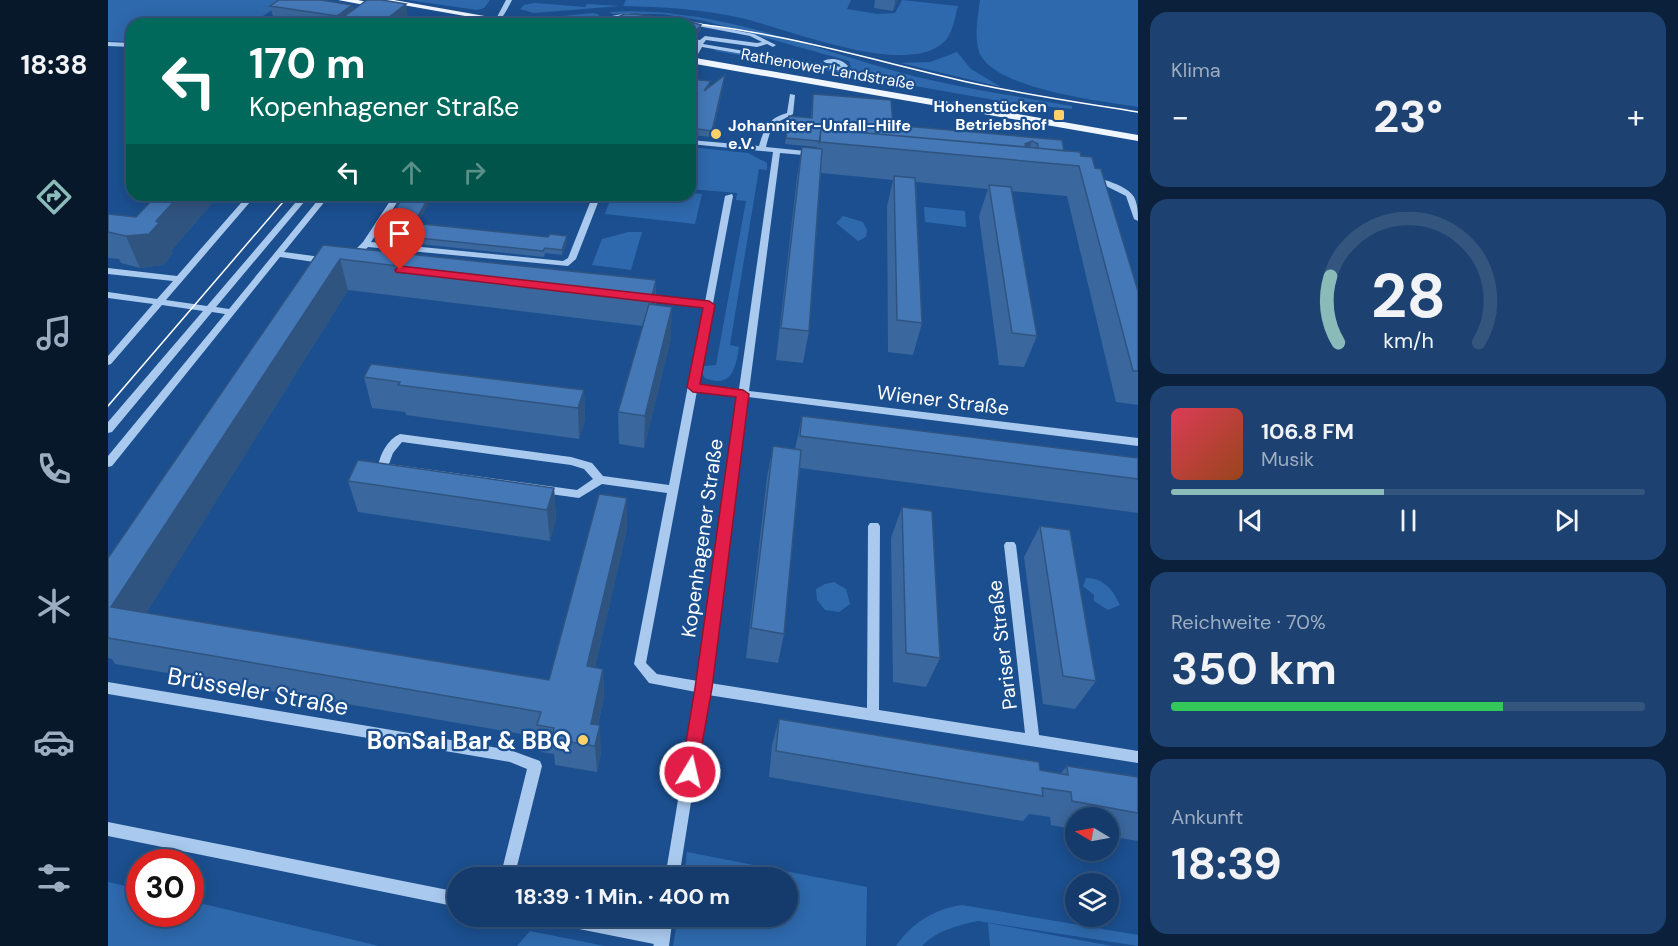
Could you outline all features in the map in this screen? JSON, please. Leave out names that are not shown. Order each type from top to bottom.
[{"type":"main road","points":[[342,0],[449,18]]},
{"type":"main road","points":[[379,0],[476,18]]},
{"type":"main road","name":"Rathenower Landstraße","points":[[698,46],[1138,129]]},
{"type":"main road","name":"Rathenower Landstraße","points":[[698,46],[1138,138]]},
{"type":"street","points":[[499,18],[509,0]]},
{"type":"street","points":[[611,18],[638,15]]},
{"type":"street","points":[[696,24],[752,35],[773,45]]},
{"type":"street","points":[[698,46],[712,27]]},
{"type":"street","points":[[698,46],[765,43]]},
{"type":"street","points":[[108,44],[126,45]]},
{"type":"street","points":[[698,46],[827,63]]},
{"type":"street","points":[[762,149],[771,121],[790,114],[792,94]]},
{"type":"street","points":[[696,143],[824,155]]},
{"type":"street","name":"Kopenhagener Straße","points":[[674,867],[704,688],[777,151]]},
{"type":"street","points":[[1079,178],[1107,183],[1129,195],[1138,219]]},
{"type":"street","name":"Kopenhagener Straße","points":[[704,688],[653,679],[640,664],[729,196]]},
{"type":"street","points":[[108,362],[247,201]]},
{"type":"street","points":[[108,429],[301,201]]},
{"type":"street","points":[[108,463],[321,201]]},
{"type":"street","points":[[359,265],[346,261],[366,244],[394,201]]},
{"type":"street","points":[[366,244],[565,264],[572,259],[595,201]]},
{"type":"street","points":[[280,254],[325,260],[314,270]]},
{"type":"street","points":[[108,271],[181,279]]},
{"type":"street","points":[[108,295],[232,312]]},
{"type":"street","points":[[627,296],[709,305]]},
{"type":"street","points":[[693,387],[743,394]]},
{"type":"street","name":"Wiener Straße","points":[[743,394],[1138,442]]},
{"type":"street","name":"Kopenhagener Straße","points":[[600,480],[588,466],[571,461],[400,438],[393,443],[383,467],[579,494],[600,480],[674,490]]},
{"type":"street","points":[[873,715],[874,526]]},
{"type":"street","name":"Pariser Straße","points":[[1010,545],[1033,741]]},
{"type":"street","name":"Brüsseler Straße","points":[[108,688],[510,756],[535,766],[510,867]]},
{"type":"street","name":"Pariser Straße","points":[[704,688],[1138,757]]},
{"type":"street","points":[[108,829],[447,898]]},
{"type":"street","points":[[597,927],[662,942],[664,927]]},
{"type":"shaded area","points":[[108,0],[287,0],[260,18],[126,18],[126,42],[108,41]]},
{"type":"shaded area","points":[[408,0],[490,0],[484,8],[477,10]]},
{"type":"shaded area","points":[[626,0],[851,0],[847,9],[878,14],[895,13],[902,0],[958,6],[952,28],[944,42],[920,53],[897,55],[842,47],[712,12],[623,6]]},
{"type":"shaded area","points":[[980,0],[1138,0],[1138,107],[1053,92],[1009,77],[992,68],[981,56],[977,43]]},
{"type":"shaded area","points":[[535,3],[585,7],[587,4],[620,6],[534,13],[520,9],[524,5]]},
{"type":"shaded area","points":[[609,12],[646,12],[684,15],[721,21],[794,40],[902,73],[1072,106],[1072,109],[1011,103],[716,51],[714,49],[835,70],[845,71],[851,67],[849,61],[696,18],[662,14],[613,14]]},
{"type":"shaded area","points":[[593,13],[600,15],[593,18],[542,18]]},
{"type":"shaded area","points":[[957,52],[971,69],[1001,87],[901,63],[930,62]]},
{"type":"shaded area","points":[[696,148],[748,153],[767,163],[767,170],[759,169],[730,345],[739,347],[738,355],[731,374],[721,381],[714,381],[705,378],[702,374],[704,366],[716,365],[746,201],[736,200],[737,193],[696,190]]},
{"type":"shaded area","points":[[696,194],[702,194],[695,224],[605,214],[610,201],[696,201]]},
{"type":"shaded area","points":[[924,207],[965,211],[966,227],[925,222]]},
{"type":"shaded area","points":[[843,216],[863,222],[867,230],[866,237],[858,241],[836,223]]},
{"type":"shaded area","points":[[628,232],[642,232],[631,270],[592,265],[602,239]]},
{"type":"shaded area","points":[[1086,578],[1098,580],[1107,586],[1120,605],[1108,610],[1094,601],[1094,595],[1083,586]]},
{"type":"shaded area","points":[[834,582],[846,589],[850,604],[839,612],[825,610],[817,600],[816,589]]},
{"type":"shaded area","points":[[687,852],[764,867],[685,867]]},
{"type":"shaded area","points":[[798,874],[867,887],[866,946],[673,946],[676,927],[798,927]]},
{"type":"shaded area","points":[[108,882],[126,886],[126,927],[204,927],[204,904],[379,946],[108,946]]},
{"type":"shaded area","points":[[962,905],[1065,923],[1065,927],[1091,927],[1138,935],[1138,946],[978,921],[941,933],[922,946],[896,946],[909,930],[924,918]]},
{"type":"shaded area","points":[[988,923],[1112,946],[990,946]]},
{"type":"shaded area","points":[[530,931],[605,946],[517,946]]},
{"type":"building","points":[[279,0],[321,0],[352,5],[337,16],[270,6]]},
{"type":"building","points":[[367,0],[406,4],[388,18],[342,18]]},
{"type":"building","points":[[624,14],[634,14],[665,18],[616,18]]},
{"type":"building","points":[[725,75],[712,131],[696,129],[696,80],[711,81],[704,91]]},
{"type":"building","points":[[813,94],[891,100],[893,125],[1062,140],[1064,151],[1038,148],[1038,144],[1032,141],[1025,144],[1026,147],[821,129],[819,143],[818,141],[786,138],[789,116],[812,118]]},
{"type":"building","points":[[821,129],[1080,152],[1081,156],[1092,157],[1095,168],[1101,169],[1138,291],[1138,371],[1133,371],[1079,166],[820,142]]},
{"type":"building","points":[[802,147],[822,149],[809,331],[781,328]]},
{"type":"building","points":[[894,176],[915,178],[922,323],[897,320]]},
{"type":"building","points":[[989,185],[1011,187],[1037,336],[1012,333]]},
{"type":"building","points":[[151,201],[174,201],[156,221],[159,223],[149,234],[126,236],[108,232],[108,214],[136,217]]},
{"type":"building","points":[[400,201],[427,201],[414,223],[548,237],[550,234],[567,236],[562,250],[545,248],[543,251],[380,234]]},
{"type":"building","points":[[323,245],[656,280],[652,296],[340,259],[111,607],[549,680],[599,494],[627,498],[587,666],[603,669],[591,724],[600,725],[595,746],[552,739],[554,728],[537,725],[541,712],[108,638],[108,558]]},
{"type":"building","points":[[649,304],[672,307],[645,416],[618,412]]},
{"type":"building","points":[[371,364],[584,390],[578,408],[398,385],[400,382],[364,377]]},
{"type":"building","points":[[802,416],[1138,458],[1138,479],[800,436]]},
{"type":"building","points":[[773,446],[801,450],[784,634],[751,628]]},
{"type":"building","points":[[358,460],[554,488],[547,510],[348,481]]},
{"type":"building","points":[[902,507],[932,511],[940,658],[906,653]]},
{"type":"building","points":[[1040,526],[1070,530],[1096,681],[1063,676]]},
{"type":"building","points":[[779,719],[1039,762],[1040,770],[1068,775],[1067,766],[1138,777],[1138,813],[1119,810],[1119,807],[1072,801],[1071,792],[1042,788],[1043,796],[776,751]]},
{"type":"tram line","points":[[696,24],[790,39],[993,87],[1138,112]]},
{"type":"tram line","points":[[108,406],[284,201]]},
{"type":"place","name":"Hohenstücken Betriebshof","points":[[1059,115]]},
{"type":"place","name":"Johanniter-Unfall-Hilfe e.V.","points":[[716,134]]},
{"type":"place","name":"BonSai Bar & BBQ","points":[[583,740]]},
{"type":"route","points":[[400,270],[709,305],[693,387],[743,394],[704,688],[690,772]]}]
